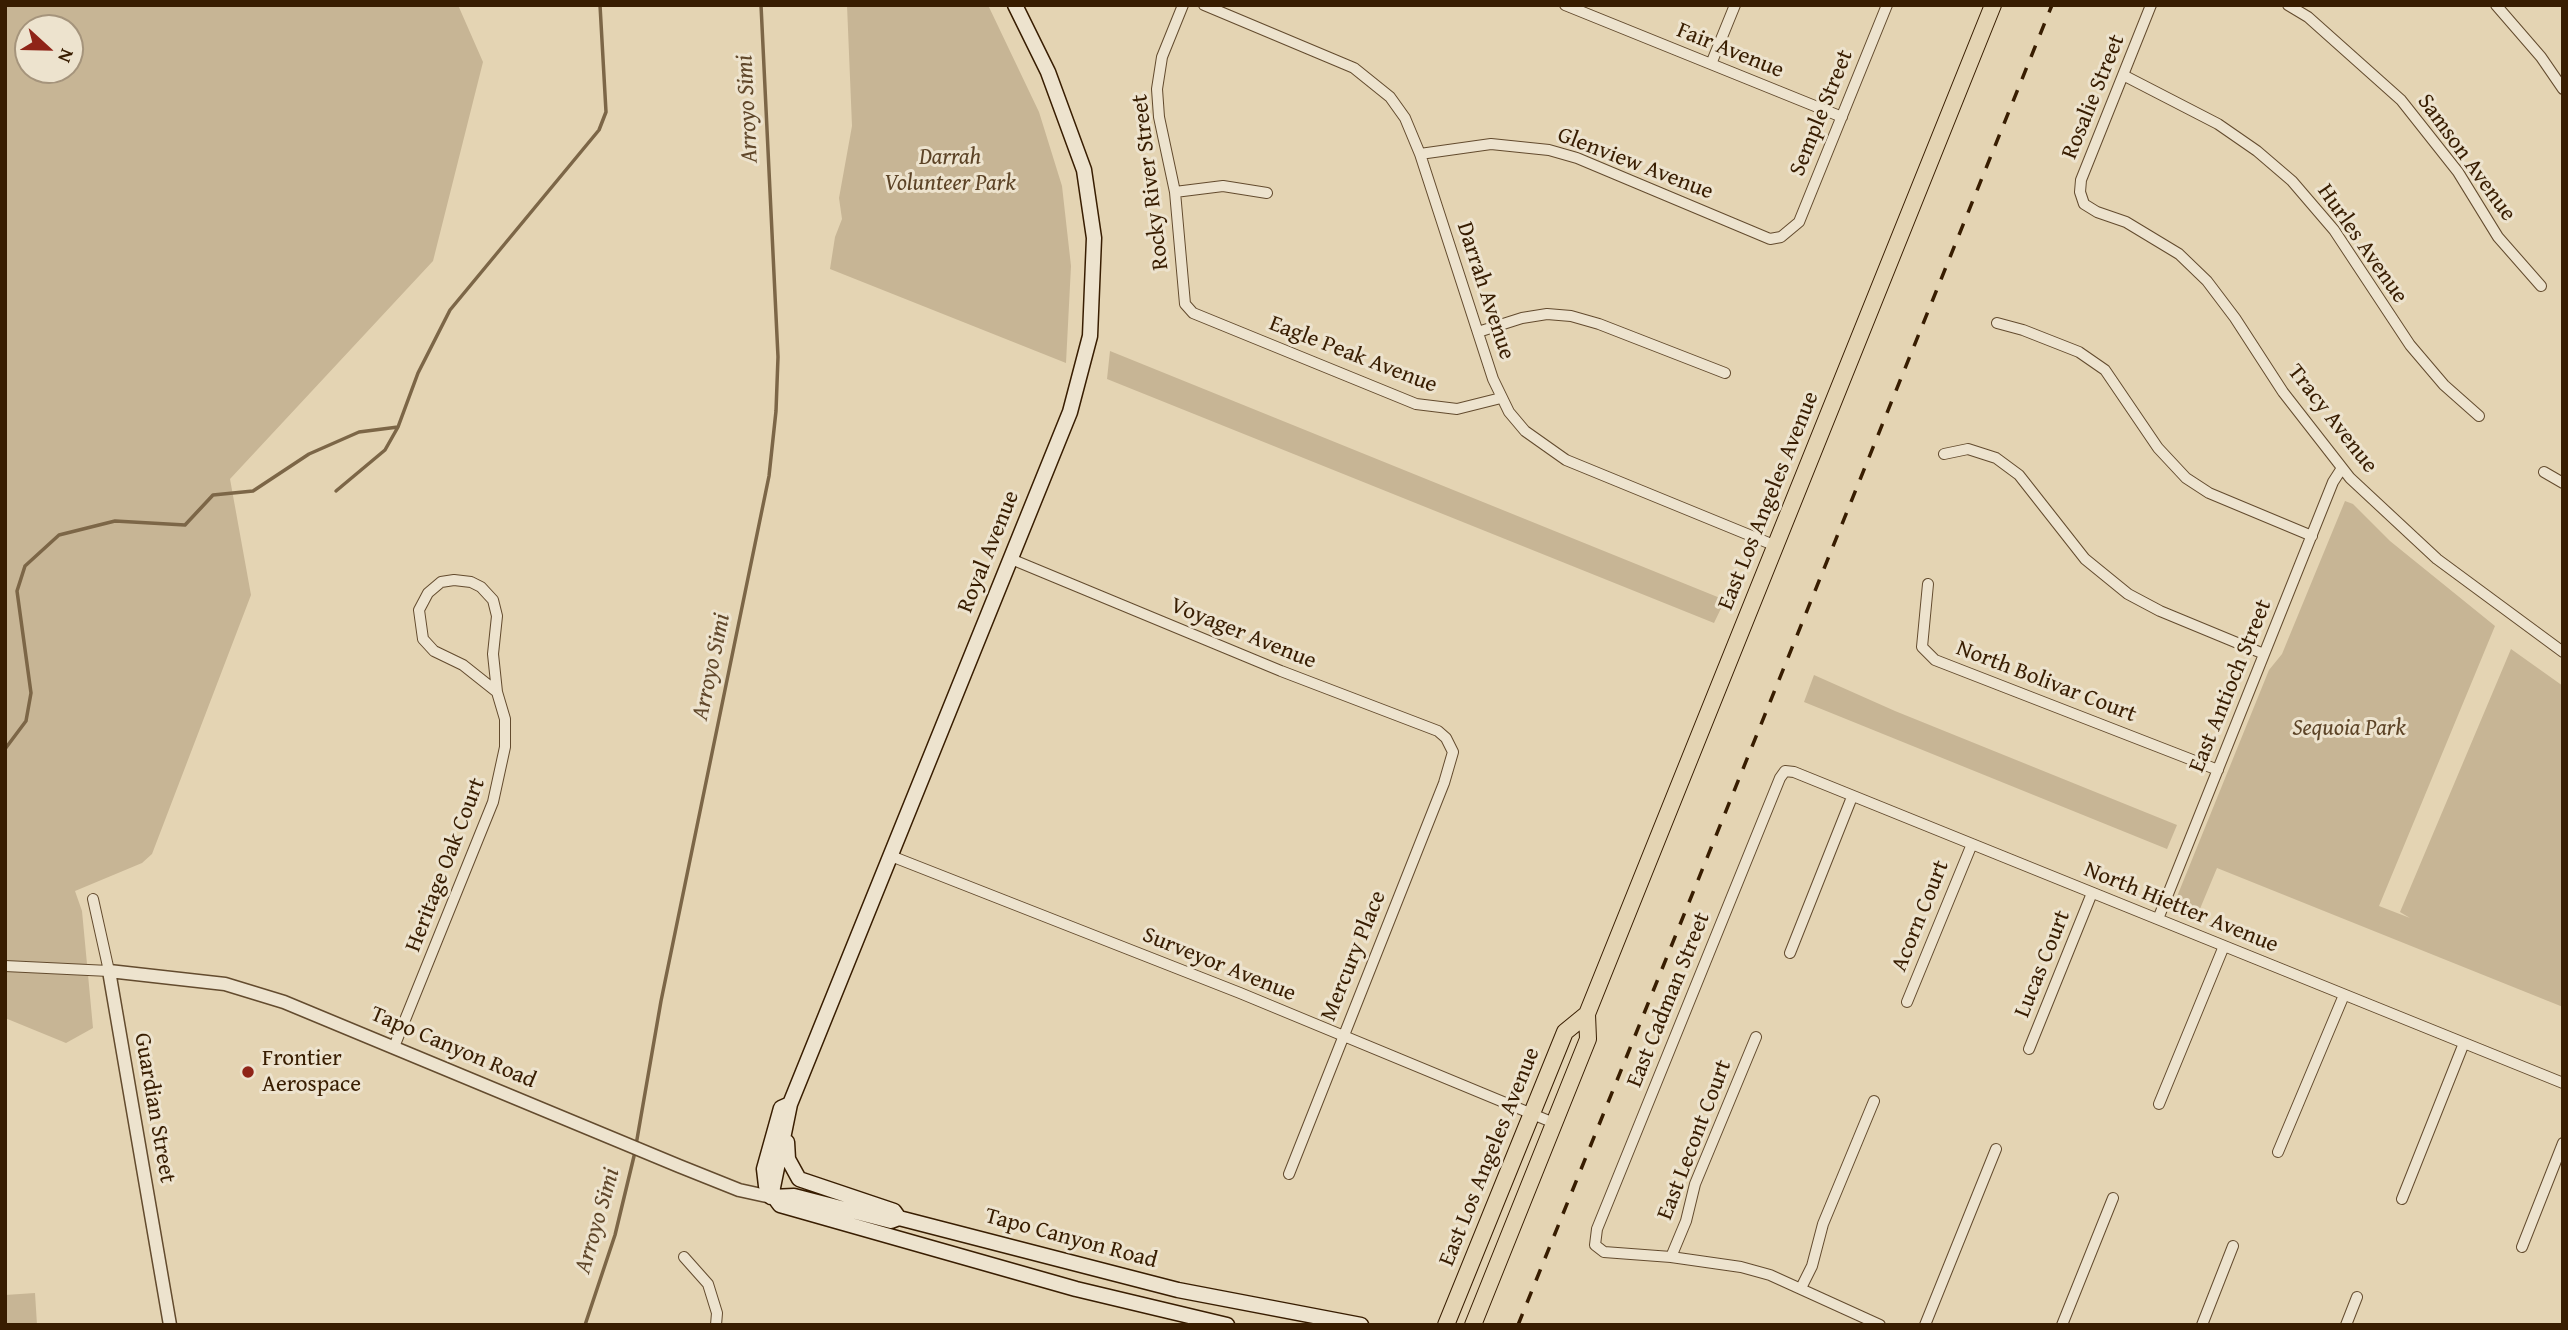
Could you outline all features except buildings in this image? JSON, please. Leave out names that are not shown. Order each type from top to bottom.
[{"type":"main road","name":"Royal Avenue","points":[[771,1197],[790,1104],[1011,559],[1079,384],[1090,336],[1095,277],[1091,206],[1077,144],[1048,72],[1015,5]]},
{"type":"main road","name":"East Los Angeles Avenue","points":[[1473,1325],[1588,1039],[1587,1014],[1993,5]]},
{"type":"main road","name":"East Los Angeles Avenue","points":[[1446,1325],[1565,1032],[1587,1014]]},
{"type":"main road","name":"Royal Avenue","points":[[771,1197],[766,1186],[764,1169],[781,1108],[790,1104]]},
{"type":"main road","points":[[787,1127],[788,1159],[799,1179],[894,1211],[899,1218]]},
{"type":"main road","name":"Tapo Canyon Road","points":[[771,1197],[794,1196],[891,1221],[899,1218],[1178,1290],[1361,1325]]},
{"type":"main road","name":"Tapo Canyon Road","points":[[771,1197],[780,1205],[805,1214],[1076,1289],[1227,1325]]},
{"type":"street","name":"Rocky River Street","points":[[1183,5],[1162,57],[1157,89],[1159,117],[1175,192],[1181,239],[1182,294],[1193,313]]},
{"type":"street","name":"Darrah Avenue","points":[[1204,5],[1354,68],[1374,81],[1405,118],[1420,154],[1501,398],[1525,432],[1566,460],[1776,546]]},
{"type":"street","name":"Fair Avenue","points":[[1565,5],[1582,9],[1842,117]]},
{"type":"street","points":[[1711,64],[1735,5]]},
{"type":"street","name":"Semple Street","points":[[1789,233],[1799,222],[1887,5]]},
{"type":"street","name":"Rosalie Street","points":[[2084,204],[2080,192],[2081,180],[2151,5]]},
{"type":"street","name":"Samson Avenue","points":[[2288,5],[2308,17],[2401,100],[2458,172],[2498,237],[2541,286]]},
{"type":"street","points":[[2496,5],[2541,57],[2563,89]]},
{"type":"street","name":"Hurles Avenue","points":[[2123,75],[2218,124],[2257,151],[2291,181],[2334,230],[2410,345],[2444,385],[2479,416]]},
{"type":"street","name":"Glenview Avenue","points":[[1420,154],[1490,144],[1549,150],[1577,158],[1770,239],[1789,233]]},
{"type":"street","points":[[1175,192],[1223,186],[1267,193]]},
{"type":"street","name":"Tracy Avenue","points":[[2084,204],[2156,239],[2179,254],[2207,281],[2235,317],[2283,392],[2342,468],[2437,559],[2563,652]]},
{"type":"street","name":"Eagle Peak Avenue","points":[[1193,313],[1416,404],[1457,409],[1501,398]]},
{"type":"street","points":[[1478,332],[1522,318],[1547,314],[1571,316],[1600,324],[1725,373]]},
{"type":"street","points":[[1997,323],[2079,352],[2105,370],[2158,448],[2186,478],[2209,493],[2312,536]]},
{"type":"street","points":[[1944,454],[1968,449],[1996,457],[2018,475],[2085,559],[2128,594],[2160,611],[2264,654]]},
{"type":"street","name":"East Antioch Street","points":[[2158,919],[2333,482],[2342,468]]},
{"type":"street","points":[[2544,472],[2563,483]]},
{"type":"street","name":"Voyager Avenue","points":[[1011,559],[1270,667],[1438,731],[1446,738],[1453,752]]},
{"type":"street","name":"Heritage Oak Court","points":[[394,1047],[493,802],[503,770],[505,719],[497,692],[493,654],[498,616],[493,600],[481,587],[471,582],[441,582],[428,593],[419,610],[422,639],[434,651],[463,665],[497,692]]},
{"type":"street","name":"North Bolivar Court","points":[[1928,584],[1922,647],[1935,660],[2218,770]]},
{"type":"street","name":"Mercury Place","points":[[1289,1174],[1444,783],[1453,752]]},
{"type":"street","name":"North Hietter Avenue","points":[[1785,771],[1794,772],[2563,1083]]},
{"type":"street","name":"East Cadman Street","points":[[1671,1257],[1604,1252],[1595,1245],[1597,1229],[1785,771]]},
{"type":"street","points":[[1790,953],[1852,797]]},
{"type":"street","name":"Acorn Court","points":[[1907,1002],[1972,844]]},
{"type":"street","name":"Surveyor Avenue","points":[[891,856],[1554,1123]]},
{"type":"street","name":"Lucas Court","points":[[2029,1049],[2092,893]]},
{"type":"street","name":"Guardian Street","points":[[93,899],[109,971],[170,1325]]},
{"type":"street","points":[[2159,1104],[2224,946]]},
{"type":"street","points":[[5,966],[109,971]]},
{"type":"street","name":"Tapo Canyon Road","points":[[109,971],[182,978],[251,991],[394,1047],[670,1163],[739,1190],[771,1197]]},
{"type":"street","points":[[2278,1152],[2344,995]]},
{"type":"street","name":"East Lecont Court","points":[[1671,1257],[1686,1221],[1695,1184],[1756,1037]]},
{"type":"street","points":[[2402,1199],[2463,1043]]},
{"type":"street","points":[[1801,1288],[1812,1266],[1823,1224],[1874,1101]]},
{"type":"street","points":[[2522,1247],[2563,1143]]},
{"type":"street","points":[[1925,1325],[1996,1149]]},
{"type":"street","points":[[2062,1325],[2113,1198]]},
{"type":"street","points":[[2202,1325],[2233,1246]]},
{"type":"street","points":[[684,1257],[708,1284],[717,1313],[716,1325]]},
{"type":"street","points":[[1671,1257],[1741,1267],[1801,1288],[1880,1325]]},
{"type":"street","points":[[2346,1325],[2357,1297]]},
{"type":"green space","points":[[5,5],[458,5],[483,62],[433,261],[230,479],[251,595],[152,854],[142,863],[75,891],[82,911],[93,1028],[66,1043],[5,1018]]},
{"type":"green space","name":"Darrah Volunteer Park","points":[[847,5],[988,5],[1039,112],[1062,186],[1071,266],[1066,363],[830,269],[835,237],[842,219],[839,198],[852,126]]},
{"type":"green space","points":[[1110,351],[1725,600],[1714,623],[1107,379]]},
{"type":"green space","name":"Sequoia Park","points":[[2345,501],[2353,504],[2390,541],[2495,626],[2379,906],[2410,918],[2400,912],[2511,649],[2563,686],[2563,1007],[2217,868],[2197,916],[2186,912],[2176,899],[2269,670],[2282,654]]},
{"type":"green space","points":[[1814,675],[1895,711],[2177,825],[2167,849],[1804,702]]},
{"type":"green space","points":[[35,1293],[37,1325],[5,1325],[5,1295]]},
{"type":"waterway","points":[[336,491],[385,450],[398,427],[418,373],[450,310],[599,130],[606,112],[600,5]]},
{"type":"waterway","name":"Arroyo Simi","points":[[636,1145],[661,1001],[769,476],[778,357],[761,5]]},
{"type":"waterway","points":[[5,749],[26,721],[31,693],[17,591],[25,566],[59,535],[115,521],[185,525],[213,495],[253,491],[309,454],[359,432],[398,427]]},
{"type":"waterway","name":"Arroyo Simi","points":[[585,1325],[615,1235],[635,1152]]},
{"type":"railway","points":[[1518,1325],[2052,5]]},
{"type":"place","name":"Frontier Aerospace","points":[[248,1072]]}]
